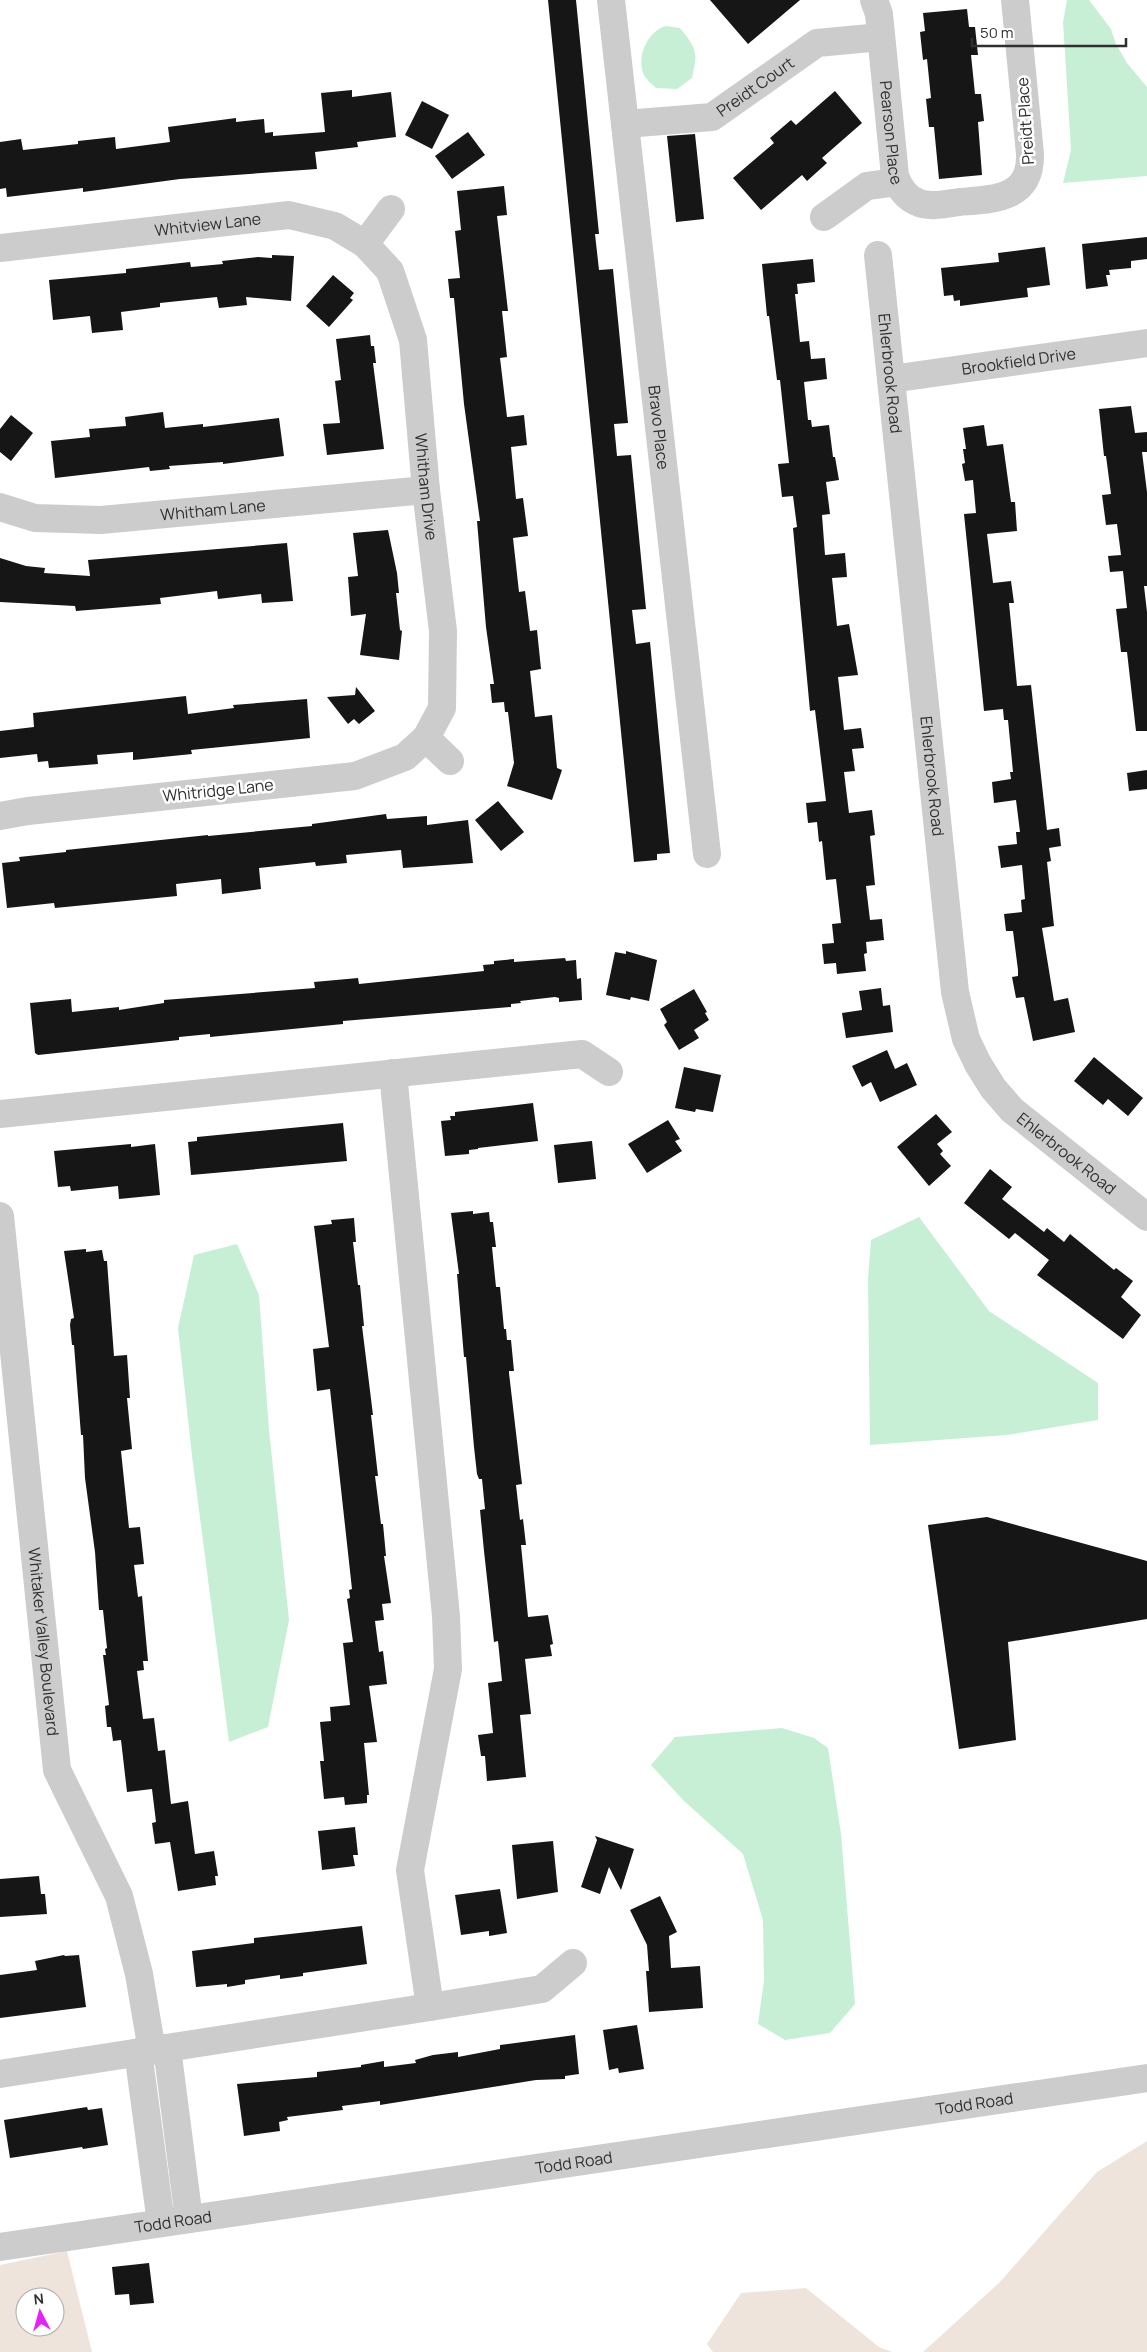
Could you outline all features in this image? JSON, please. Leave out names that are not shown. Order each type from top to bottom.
[{"type":"street","name":"Bravo Place","points":[[611,0],[707,854]]},
{"type":"street","name":"Pearson Place","points":[[874,0],[879,14],[894,170],[897,182],[902,190],[916,202],[929,205],[971,201]]},
{"type":"street","name":"Preidt Place","points":[[971,201],[1002,198],[1013,192],[1022,184],[1030,166],[1015,0]]},
{"type":"street","name":"Preidt Court","points":[[625,124],[712,117],[817,43],[881,37]]},
{"type":"street","points":[[824,218],[867,186],[897,182]]},
{"type":"street","points":[[365,244],[391,209]]},
{"type":"street","name":"Whitview Lane","points":[[0,248],[289,215],[335,226],[365,244]]},
{"type":"street","name":"Whitham Drive","points":[[365,244],[390,271],[413,340],[426,490],[442,631],[442,708],[426,738]]},
{"type":"street","name":"Ehlerbrook Road","points":[[878,255],[955,992],[963,1030],[982,1072],[1012,1110],[1147,1217]]},
{"type":"street","name":"Brookfield Drive","points":[[891,379],[1147,343]]},
{"type":"street","name":"Whitham Lane","points":[[0,507],[36,518],[101,520],[426,490]]},
{"type":"street","points":[[426,738],[450,762]]},
{"type":"street","name":"Whitridge Lane","points":[[0,816],[28,811],[355,776],[405,757],[426,738]]},
{"type":"street","points":[[0,1114],[582,1054],[609,1072]]},
{"type":"street","points":[[392,1073],[446,1616],[448,1669],[410,1870],[430,2007]]},
{"type":"street","name":"Whitaker Valley Boulevard","points":[[0,1216],[57,1770],[119,1896],[139,1974],[152,2050],[189,2219]]},
{"type":"street","points":[[0,2074],[542,1989],[572,1963]]},
{"type":"street","name":"Whitaker Valley Boulevard","points":[[152,2050],[161,2223]]},
{"type":"street","name":"Todd Road","points":[[0,2247],[1147,2078]]},
{"type":"shaded area","points":[[1067,0],[1089,0],[1111,29],[1116,44],[1127,63],[1147,87],[1147,176],[1063,183],[1071,150],[1063,22]]},
{"type":"shaded area","points":[[666,26],[680,28],[695,51],[692,78],[677,89],[656,88],[643,73],[643,52],[649,38]]},
{"type":"shaded area","points":[[919,1217],[989,1311],[1098,1383],[1098,1420],[1007,1435],[870,1445],[868,1279],[871,1240]]},
{"type":"shaded area","points":[[237,1244],[259,1295],[269,1430],[289,1620],[268,1727],[229,1742],[192,1456],[178,1328],[194,1255]]},
{"type":"shaded area","points":[[782,1728],[814,1738],[828,1748],[841,1834],[855,2004],[830,2033],[785,2040],[758,2024],[764,1980],[763,1920],[743,1854],[683,1800],[651,1765],[675,1737]]},
{"type":"shaded area","points":[[1147,2141],[1147,2352],[923,2352],[1000,2282],[1097,2172]]},
{"type":"shaded area","points":[[67,2251],[92,2352],[0,2352],[0,2265]]},
{"type":"shaded area","points":[[806,2288],[879,2347],[892,2352],[713,2352],[707,2344],[741,2293]]},
{"type":"building","points":[[548,0],[576,0],[599,234],[595,234],[599,270],[613,269],[628,423],[614,424],[617,456],[631,455],[646,609],[632,610],[636,644],[650,642],[670,853],[657,854],[657,860],[634,862]]},
{"type":"building","points":[[710,0],[800,0],[748,44]]},
{"type":"building","points":[[967,9],[969,27],[975,27],[978,55],[971,55],[975,94],[981,94],[984,121],[978,122],[982,175],[939,179],[934,127],[929,127],[926,99],[931,98],[927,59],[923,60],[920,32],[925,31],[923,13]]},
{"type":"building","points":[[352,90],[352,97],[391,92],[396,137],[357,142],[358,147],[315,152],[317,169],[180,179],[83,192],[83,188],[7,197],[6,188],[0,189],[0,142],[21,139],[23,150],[78,144],[78,141],[115,137],[116,149],[170,142],[168,127],[236,118],[236,122],[264,119],[265,133],[273,132],[273,136],[325,132],[321,93]]},
{"type":"building","points":[[835,91],[862,123],[822,158],[827,163],[807,181],[802,175],[761,210],[733,178],[774,143],[770,138],[791,120],[796,125]]},
{"type":"building","points":[[422,101],[449,115],[432,149],[405,135]]},
{"type":"building","points":[[468,132],[485,155],[452,179],[435,156]]},
{"type":"building","points":[[695,134],[704,219],[676,222],[667,136]]},
{"type":"building","points":[[504,186],[507,215],[497,216],[508,311],[502,311],[507,357],[500,358],[507,417],[524,415],[527,445],[511,447],[516,499],[523,498],[528,536],[513,538],[519,592],[525,591],[530,631],[537,630],[541,669],[530,671],[535,717],[552,715],[557,768],[562,770],[552,800],[507,786],[514,763],[508,712],[505,712],[504,702],[492,703],[490,684],[494,684],[486,627],[477,521],[480,521],[464,404],[454,298],[450,298],[448,279],[460,278],[455,231],[461,230],[457,191]]},
{"type":"building","points":[[1147,237],[1147,259],[1131,261],[1131,268],[1109,270],[1110,275],[1106,275],[1108,286],[1086,289],[1082,244]]},
{"type":"building","points":[[1045,247],[1050,285],[1027,288],[1028,297],[960,306],[960,300],[954,301],[953,295],[944,296],[941,268],[999,262],[998,253]]},
{"type":"building","points":[[272,255],[294,256],[291,301],[246,297],[247,305],[219,308],[217,297],[160,303],[160,307],[121,312],[123,330],[92,333],[90,316],[53,320],[49,280],[126,273],[126,269],[190,262],[191,267],[223,264],[222,261],[258,257],[272,258]]},
{"type":"building","points":[[813,259],[815,282],[797,284],[798,294],[795,294],[800,342],[809,341],[811,359],[825,358],[827,379],[804,382],[808,420],[811,420],[812,427],[829,425],[833,457],[835,457],[839,480],[826,482],[830,514],[822,515],[825,555],[845,553],[847,577],[832,578],[837,626],[849,624],[858,675],[838,677],[844,730],[861,728],[864,748],[852,749],[855,771],[844,772],[849,813],[872,810],[875,835],[870,836],[875,885],[866,886],[870,920],[882,919],[884,940],[866,942],[867,953],[864,954],[866,971],[837,974],[836,963],[824,964],[822,944],[834,943],[832,924],[841,923],[836,879],[826,880],[822,841],[819,842],[817,822],[808,823],[806,803],[826,801],[815,710],[810,711],[793,528],[797,527],[793,496],[782,497],[778,464],[789,463],[780,380],[777,380],[769,316],[767,316],[762,264]]},
{"type":"building","points":[[333,275],[354,293],[350,298],[353,300],[329,327],[306,306]]},
{"type":"building","points":[[370,335],[371,346],[374,346],[376,363],[373,363],[384,449],[327,455],[323,424],[340,423],[335,381],[341,380],[336,339]]},
{"type":"building","points":[[1131,406],[1135,433],[1147,432],[1147,452],[1142,452],[1147,492],[1147,586],[1144,586],[1147,612],[1147,731],[1136,731],[1127,652],[1121,652],[1116,609],[1127,608],[1123,571],[1110,572],[1108,556],[1121,555],[1117,524],[1106,525],[1102,495],[1111,494],[1106,456],[1104,456],[1099,409]]},
{"type":"building","points":[[163,412],[165,428],[203,424],[203,427],[279,418],[284,456],[223,464],[223,462],[169,466],[170,469],[150,471],[149,467],[55,478],[51,441],[90,437],[89,429],[126,426],[125,417]]},
{"type":"building","points":[[11,415],[33,433],[11,461],[0,452],[0,429]]},
{"type":"building","points":[[984,425],[987,446],[1003,444],[1011,502],[1015,502],[1017,531],[987,534],[993,583],[1011,581],[1014,603],[1009,603],[1017,686],[1031,685],[1047,830],[1059,828],[1061,846],[1049,848],[1051,861],[1047,862],[1054,926],[1042,928],[1054,1001],[1068,998],[1075,1032],[1033,1041],[1024,997],[1016,998],[1012,977],[1018,976],[1018,970],[1013,931],[1006,931],[1004,914],[1022,912],[1021,900],[1025,899],[1022,865],[1001,868],[998,846],[1017,844],[1016,832],[1020,832],[1016,800],[994,803],[992,782],[1011,779],[1010,772],[1013,772],[1008,720],[1004,720],[1003,709],[984,711],[964,514],[976,513],[973,480],[965,481],[962,464],[965,463],[963,449],[966,449],[963,428]]},
{"type":"building","points":[[388,530],[399,593],[396,593],[400,630],[402,631],[399,660],[360,655],[366,614],[351,616],[348,577],[358,576],[353,533]]},
{"type":"building","points":[[287,543],[293,601],[262,603],[261,594],[218,599],[217,591],[160,598],[161,604],[76,611],[75,606],[0,602],[0,558],[26,566],[45,568],[44,573],[90,576],[88,560]]},
{"type":"building","points":[[356,687],[375,711],[359,724],[354,719],[348,724],[327,697],[355,695]]},
{"type":"building","points":[[186,696],[188,714],[234,708],[233,705],[307,699],[310,738],[191,750],[192,754],[133,760],[133,752],[97,755],[98,764],[49,768],[48,761],[38,762],[37,754],[0,758],[0,731],[34,727],[33,713]]},
{"type":"building","points":[[1147,770],[1147,789],[1129,791],[1127,773]]},
{"type":"building","points":[[498,801],[524,832],[501,851],[475,820]]},
{"type":"building","points":[[386,814],[387,819],[427,816],[427,825],[468,820],[473,863],[403,868],[401,850],[346,855],[347,863],[316,866],[315,862],[259,868],[261,889],[222,894],[221,879],[176,884],[177,896],[55,908],[54,903],[7,908],[2,863],[20,861],[19,857],[66,852],[66,850],[312,826],[312,824]]},
{"type":"building","points":[[626,951],[657,960],[649,1001],[631,997],[630,1000],[606,995],[615,952],[626,954]]},
{"type":"building","points":[[565,958],[566,961],[576,960],[577,979],[581,978],[582,1000],[559,1002],[559,998],[555,997],[520,1001],[521,1003],[511,1004],[511,1007],[343,1021],[343,1024],[210,1037],[210,1034],[179,1037],[179,1040],[38,1055],[35,1053],[30,1003],[71,999],[72,1012],[119,1007],[119,1010],[164,1003],[164,1000],[315,988],[314,982],[358,978],[359,984],[484,971],[483,965],[494,964],[494,961],[514,959],[514,962]]},
{"type":"building","points":[[881,988],[883,1006],[890,1005],[893,1032],[846,1038],[842,1013],[862,1010],[859,991]]},
{"type":"building","points":[[694,989],[707,1012],[705,1013],[709,1020],[694,1030],[699,1038],[679,1050],[664,1025],[667,1022],[660,1009]]},
{"type":"building","points":[[887,1050],[895,1069],[907,1063],[917,1085],[880,1102],[871,1082],[862,1087],[852,1066]]},
{"type":"building","points":[[1094,1057],[1143,1098],[1128,1116],[1108,1099],[1103,1105],[1074,1081]]},
{"type":"building","points":[[684,1067],[721,1075],[713,1112],[696,1109],[695,1112],[675,1108]]},
{"type":"building","points":[[533,1103],[538,1141],[478,1148],[469,1150],[469,1154],[445,1156],[441,1121],[451,1120],[450,1116],[455,1116],[455,1112]]},
{"type":"building","points":[[936,1114],[952,1132],[937,1144],[943,1151],[940,1154],[951,1166],[929,1186],[897,1147]]},
{"type":"building","points":[[668,1120],[680,1139],[675,1141],[682,1151],[647,1173],[628,1144]]},
{"type":"building","points":[[343,1123],[347,1161],[191,1175],[188,1142],[197,1141],[197,1137]]},
{"type":"building","points":[[592,1141],[596,1179],[558,1183],[554,1145]]},
{"type":"building","points":[[131,1144],[131,1147],[155,1144],[160,1195],[119,1199],[118,1186],[71,1191],[70,1186],[58,1187],[54,1151]]},
{"type":"building","points":[[990,1169],[1012,1187],[1002,1199],[1044,1232],[1047,1228],[1064,1242],[1070,1234],[1114,1270],[1116,1268],[1133,1281],[1121,1297],[1141,1315],[1123,1339],[1037,1275],[1049,1260],[1015,1233],[1009,1239],[964,1203]]},
{"type":"building","points":[[473,1211],[473,1214],[489,1212],[490,1222],[493,1222],[496,1247],[492,1247],[496,1287],[500,1287],[504,1329],[506,1329],[507,1340],[511,1340],[514,1371],[509,1371],[509,1373],[522,1484],[516,1485],[520,1520],[523,1519],[526,1545],[521,1545],[528,1617],[548,1615],[553,1644],[550,1645],[552,1656],[525,1659],[531,1714],[520,1715],[526,1777],[487,1781],[485,1756],[481,1756],[478,1735],[493,1733],[488,1683],[502,1681],[498,1641],[494,1642],[484,1551],[480,1510],[485,1509],[482,1479],[479,1479],[477,1474],[466,1357],[464,1357],[457,1274],[459,1274],[451,1213]]},
{"type":"building","points":[[354,1218],[356,1242],[353,1242],[358,1285],[360,1285],[364,1326],[362,1326],[378,1476],[375,1476],[381,1524],[383,1524],[386,1556],[384,1556],[391,1603],[382,1604],[384,1620],[375,1621],[379,1652],[383,1651],[387,1684],[369,1686],[377,1742],[364,1743],[369,1795],[367,1795],[367,1803],[345,1805],[344,1797],[324,1799],[320,1761],[324,1761],[320,1722],[331,1721],[330,1707],[350,1705],[343,1643],[353,1642],[347,1599],[350,1598],[349,1590],[352,1589],[330,1389],[317,1391],[313,1349],[329,1347],[314,1226],[332,1224],[331,1220]]},
{"type":"building","points":[[86,1249],[86,1252],[102,1250],[104,1261],[107,1261],[114,1356],[127,1355],[130,1398],[127,1398],[132,1449],[121,1451],[129,1528],[140,1527],[144,1564],[134,1565],[138,1597],[142,1596],[148,1661],[143,1661],[144,1670],[137,1671],[143,1719],[154,1718],[158,1751],[165,1750],[171,1804],[188,1801],[195,1854],[214,1851],[218,1876],[215,1876],[216,1885],[178,1891],[170,1842],[155,1844],[152,1823],[156,1822],[152,1789],[127,1792],[121,1740],[113,1741],[111,1727],[107,1727],[105,1706],[109,1705],[103,1655],[106,1655],[105,1649],[107,1648],[103,1610],[99,1610],[95,1552],[85,1478],[83,1435],[81,1435],[74,1345],[72,1345],[70,1325],[71,1319],[74,1318],[64,1251]]},
{"type":"building","points":[[987,1517],[1147,1561],[1147,1619],[1008,1642],[1016,1740],[959,1749],[928,1525]]},
{"type":"building","points":[[355,1827],[358,1855],[353,1855],[355,1866],[322,1870],[318,1831]]},
{"type":"building","points":[[595,1836],[634,1849],[621,1890],[609,1867],[600,1894],[581,1887],[597,1840]]},
{"type":"building","points":[[553,1841],[558,1892],[517,1899],[512,1845]]},
{"type":"building","points":[[39,1876],[41,1894],[45,1894],[47,1914],[0,1917],[0,1879]]},
{"type":"building","points":[[500,1889],[507,1933],[489,1936],[489,1931],[461,1935],[455,1895]]},
{"type":"building","points":[[660,1896],[677,1932],[669,1936],[671,1968],[700,1966],[703,2008],[649,2012],[646,1971],[649,1971],[647,1945],[630,1910]]},
{"type":"building","points":[[362,1926],[367,1964],[303,1973],[303,1976],[280,1979],[280,1975],[245,1980],[245,1984],[227,1987],[227,1984],[196,1987],[192,1951],[254,1943],[254,1938]]},
{"type":"building","points":[[64,1955],[79,1955],[86,2007],[0,2018],[0,1975],[37,1970],[35,1961]]},
{"type":"building","points":[[637,2025],[644,2069],[619,2073],[618,2068],[609,2070],[603,2030]]},
{"type":"building","points":[[575,2035],[579,2074],[565,2076],[565,2079],[536,2080],[380,2105],[380,2101],[342,2106],[343,2110],[287,2117],[288,2120],[279,2122],[280,2131],[244,2136],[237,2084],[317,2077],[317,2072],[361,2067],[361,2065],[384,2061],[384,2067],[416,2063],[415,2060],[433,2055],[458,2052],[458,2057],[500,2049],[500,2045]]},
{"type":"building","points":[[87,2107],[88,2110],[102,2108],[108,2145],[10,2158],[4,2120]]},
{"type":"building","points":[[149,2263],[154,2303],[130,2305],[129,2294],[115,2295],[112,2267]]}]
